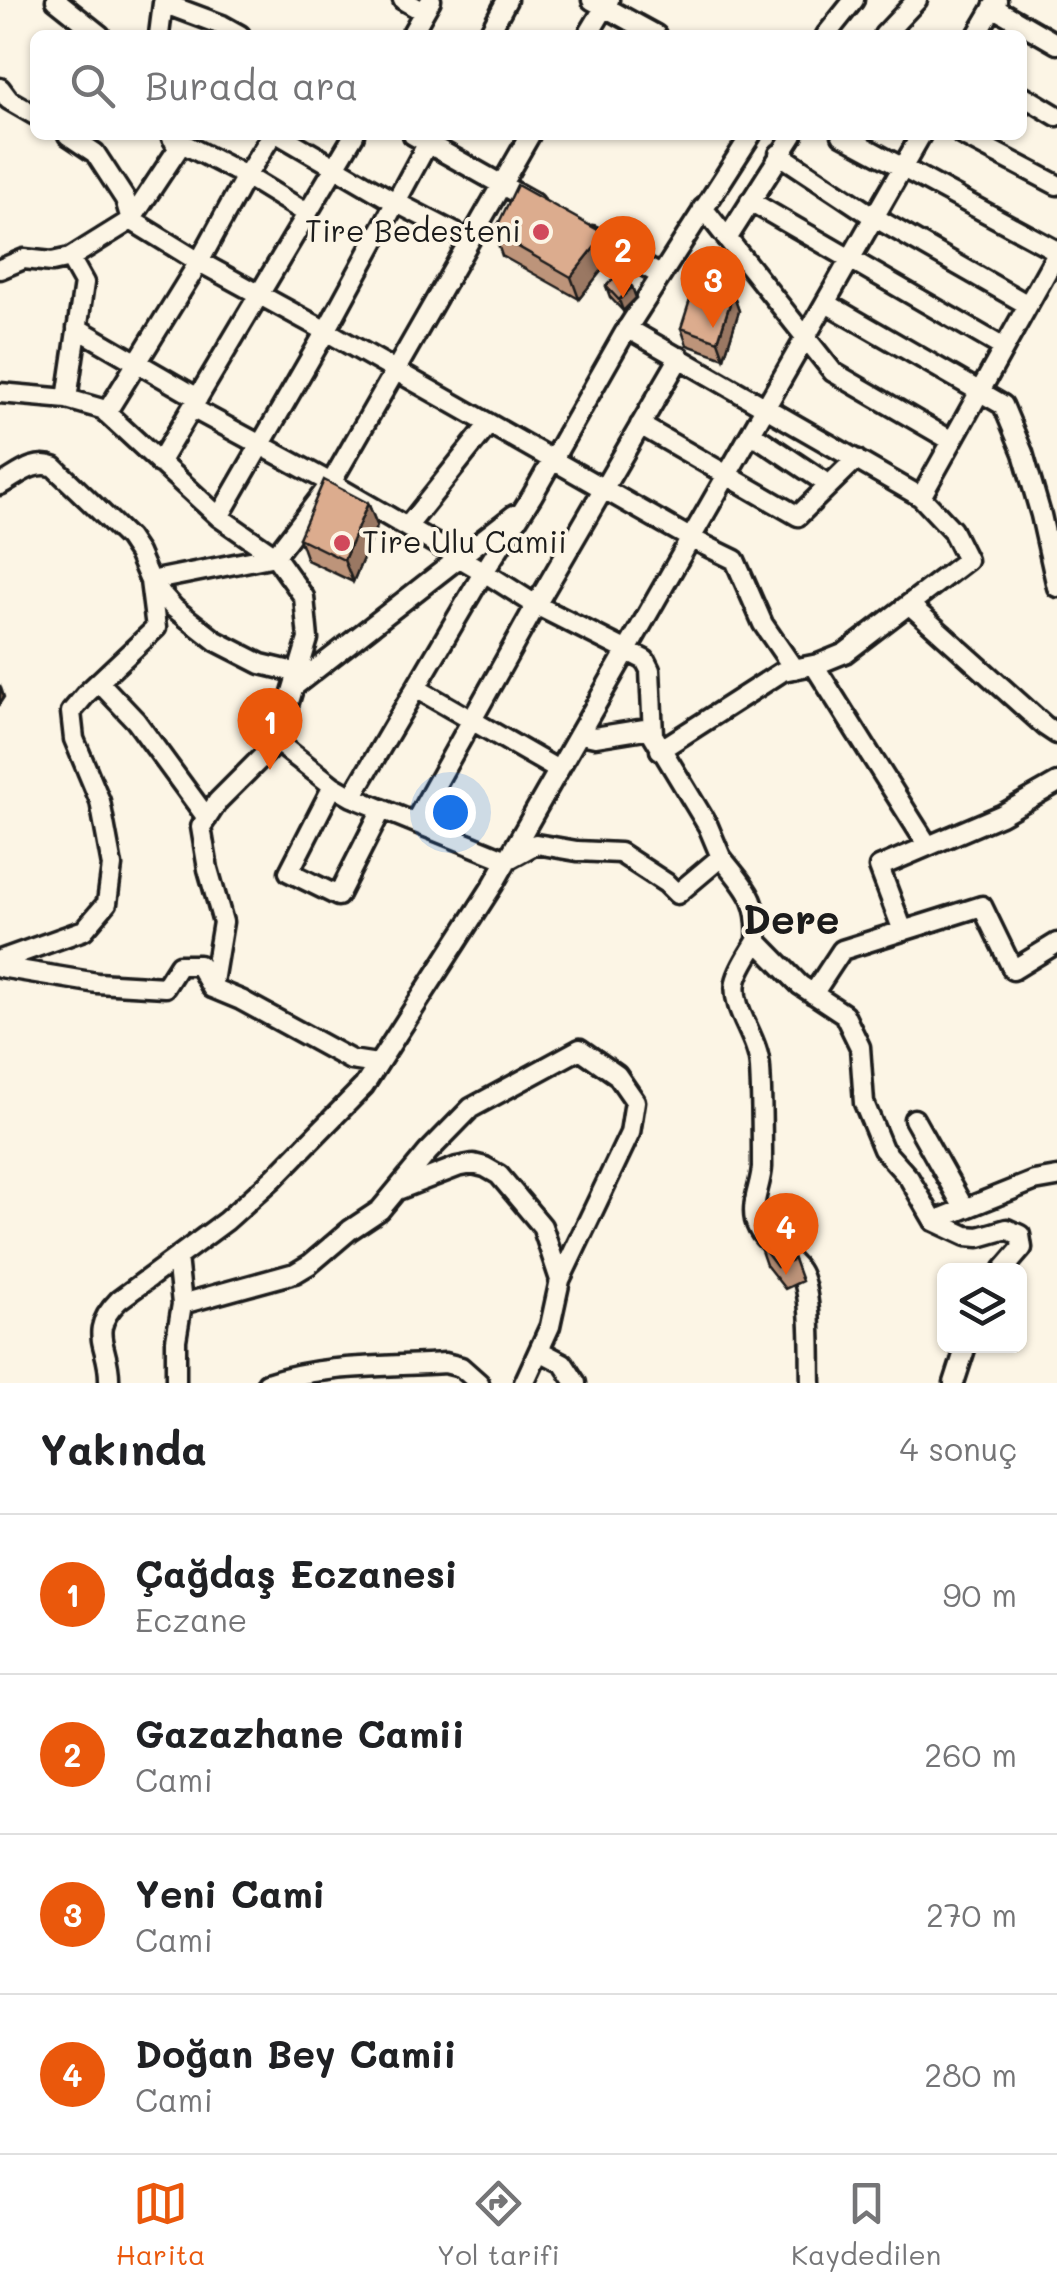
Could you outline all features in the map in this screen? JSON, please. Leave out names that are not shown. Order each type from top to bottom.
[{"type":"street","points":[[56,0],[92,30]]},
{"type":"street","points":[[403,0],[428,6],[414,30]]},
{"type":"street","points":[[491,30],[507,0]]},
{"type":"street","points":[[830,30],[854,0]]},
{"type":"street","points":[[889,30],[917,0]]},
{"type":"street","points":[[159,30],[163,2],[230,30]]},
{"type":"street","points":[[590,30],[602,2],[648,30]]},
{"type":"street","points":[[980,30],[995,4],[1057,44]]},
{"type":"street","points":[[0,88],[8,100],[30,113]]},
{"type":"street","points":[[1027,98],[1057,116]]},
{"type":"street","points":[[75,140],[95,154],[125,199],[131,220],[199,262],[735,560],[763,624],[794,669]]},
{"type":"street","points":[[0,269],[24,259],[57,262],[70,258],[131,220],[178,150],[173,140]]},
{"type":"street","points":[[178,140],[308,214]]},
{"type":"street","points":[[106,412],[199,262],[246,176],[272,140]]},
{"type":"street","points":[[286,140],[469,240]]},
{"type":"street","points":[[159,462],[351,140]]},
{"type":"street","points":[[219,517],[326,331],[395,202],[423,140]]},
{"type":"street","points":[[427,140],[549,212]]},
{"type":"street","points":[[150,581],[275,556],[331,483],[527,140]]},
{"type":"street","points":[[352,796],[628,328],[747,140]]},
{"type":"street","points":[[727,239],[789,140]]},
{"type":"street","points":[[851,140],[1057,252],[921,497]]},
{"type":"street","points":[[110,1383],[110,1369],[100,1338],[104,1318],[118,1300],[226,1220],[274,1178],[364,1086],[507,860],[918,140]]},
{"type":"street","points":[[972,140],[1057,185]]},
{"type":"street","points":[[779,154],[874,217],[1028,305]]},
{"type":"street","points":[[750,201],[1004,348]]},
{"type":"street","points":[[703,208],[833,372],[952,441]]},
{"type":"street","points":[[581,230],[660,275]]},
{"type":"street","points":[[67,400],[84,283],[70,258]]},
{"type":"street","points":[[826,303],[1003,404],[1049,512],[1057,587]]},
{"type":"street","points":[[77,328],[260,445],[536,605],[645,660],[650,670],[651,728],[660,750],[708,826],[721,856],[754,902],[758,919],[757,941],[736,987],[737,1001],[756,1045],[760,1066],[762,1172],[754,1213],[760,1234],[803,1276],[811,1383]]},
{"type":"street","points":[[628,328],[921,497],[952,530],[967,560],[845,653],[783,671],[660,750]]},
{"type":"street","points":[[415,822],[680,358]]},
{"type":"street","points":[[0,394],[67,400],[102,409],[219,517],[275,556],[304,596],[308,638],[277,742],[218,801],[201,828],[222,922],[212,988]]},
{"type":"street","points":[[407,527],[489,424]]},
{"type":"street","points":[[640,425],[798,516],[856,458]]},
{"type":"street","points":[[752,433],[829,485]]},
{"type":"street","points":[[0,485],[34,466],[54,467],[128,538],[138,553],[150,581],[156,628],[71,712],[74,739],[100,800],[112,866],[107,903],[84,930],[0,964]]},
{"type":"street","points":[[297,679],[526,506]]},
{"type":"street","points":[[150,581],[174,608],[216,641],[297,679]]},
{"type":"street","points":[[910,605],[1057,734]]},
{"type":"street","points":[[814,664],[928,846]]},
{"type":"street","points":[[99,682],[136,721],[207,818]]},
{"type":"street","points":[[416,688],[558,770]]},
{"type":"street","points":[[580,734],[595,737],[651,728]]},
{"type":"street","points":[[277,742],[332,786],[507,860]]},
{"type":"street","points":[[903,932],[879,868],[1001,815],[1057,783]]},
{"type":"street","points":[[332,786],[289,872],[338,896],[382,808]]},
{"type":"street","points":[[507,860],[536,844],[620,853],[666,882],[677,894],[721,856]]},
{"type":"street","points":[[813,994],[842,950],[982,906],[1013,970],[1057,944]]},
{"type":"street","points":[[757,941],[800,985],[844,1014],[860,1047],[864,1103],[883,1149],[908,1178],[934,1222],[966,1236],[1014,1231],[1020,1235],[1022,1248],[1010,1263]]},
{"type":"street","points":[[0,964],[97,983],[166,987],[180,965],[199,964],[212,988],[351,1060],[377,1064]]},
{"type":"street","points":[[182,1304],[295,1272],[310,1264],[380,1210],[471,1108],[580,1049],[617,1075],[635,1101],[630,1133],[560,1280],[550,1326],[524,1383]]},
{"type":"street","points":[[914,1119],[964,1208]]},
{"type":"street","points":[[399,1190],[457,1167],[485,1166],[500,1175],[542,1226],[560,1280]]},
{"type":"street","points":[[934,1222],[1034,1180],[1057,1177]]},
{"type":"street","points":[[176,1383],[176,1340],[182,1304],[177,1257]]},
{"type":"street","points":[[540,1351],[563,1363],[576,1383]]},
{"type":"street","points":[[954,1383],[964,1353]]},
{"type":"street","points":[[267,1383],[336,1368],[445,1363],[461,1368],[479,1383]]},
{"type":"building","points":[[517,185],[605,234],[571,277],[494,233]]},
{"type":"building","points":[[619,273],[632,287],[619,300],[606,286]]},
{"type":"building","points":[[696,281],[733,294],[718,341],[681,328]]},
{"type":"building","points":[[324,480],[368,503],[344,560],[299,538]]},
{"type":"building","points":[[773,1235],[786,1245],[794,1259],[777,1267],[758,1242]]},
{"type":"place","name":"Tire Bedesteni","points":[[541,232]]},
{"type":"place","name":"Gazazhane Camii","points":[[623,298]]},
{"type":"place","name":"Yeni Cami","points":[[713,328]]},
{"type":"place","name":"Tire Ulu Camii","points":[[342,543]]},
{"type":"place","name":"Çağdaş Eczanesi","points":[[270,770]]},
{"type":"place","name":"Doğan Bey Camii","points":[[786,1275]]},
{"type":"district","name":"Dere","points":[[791,920]]}]
